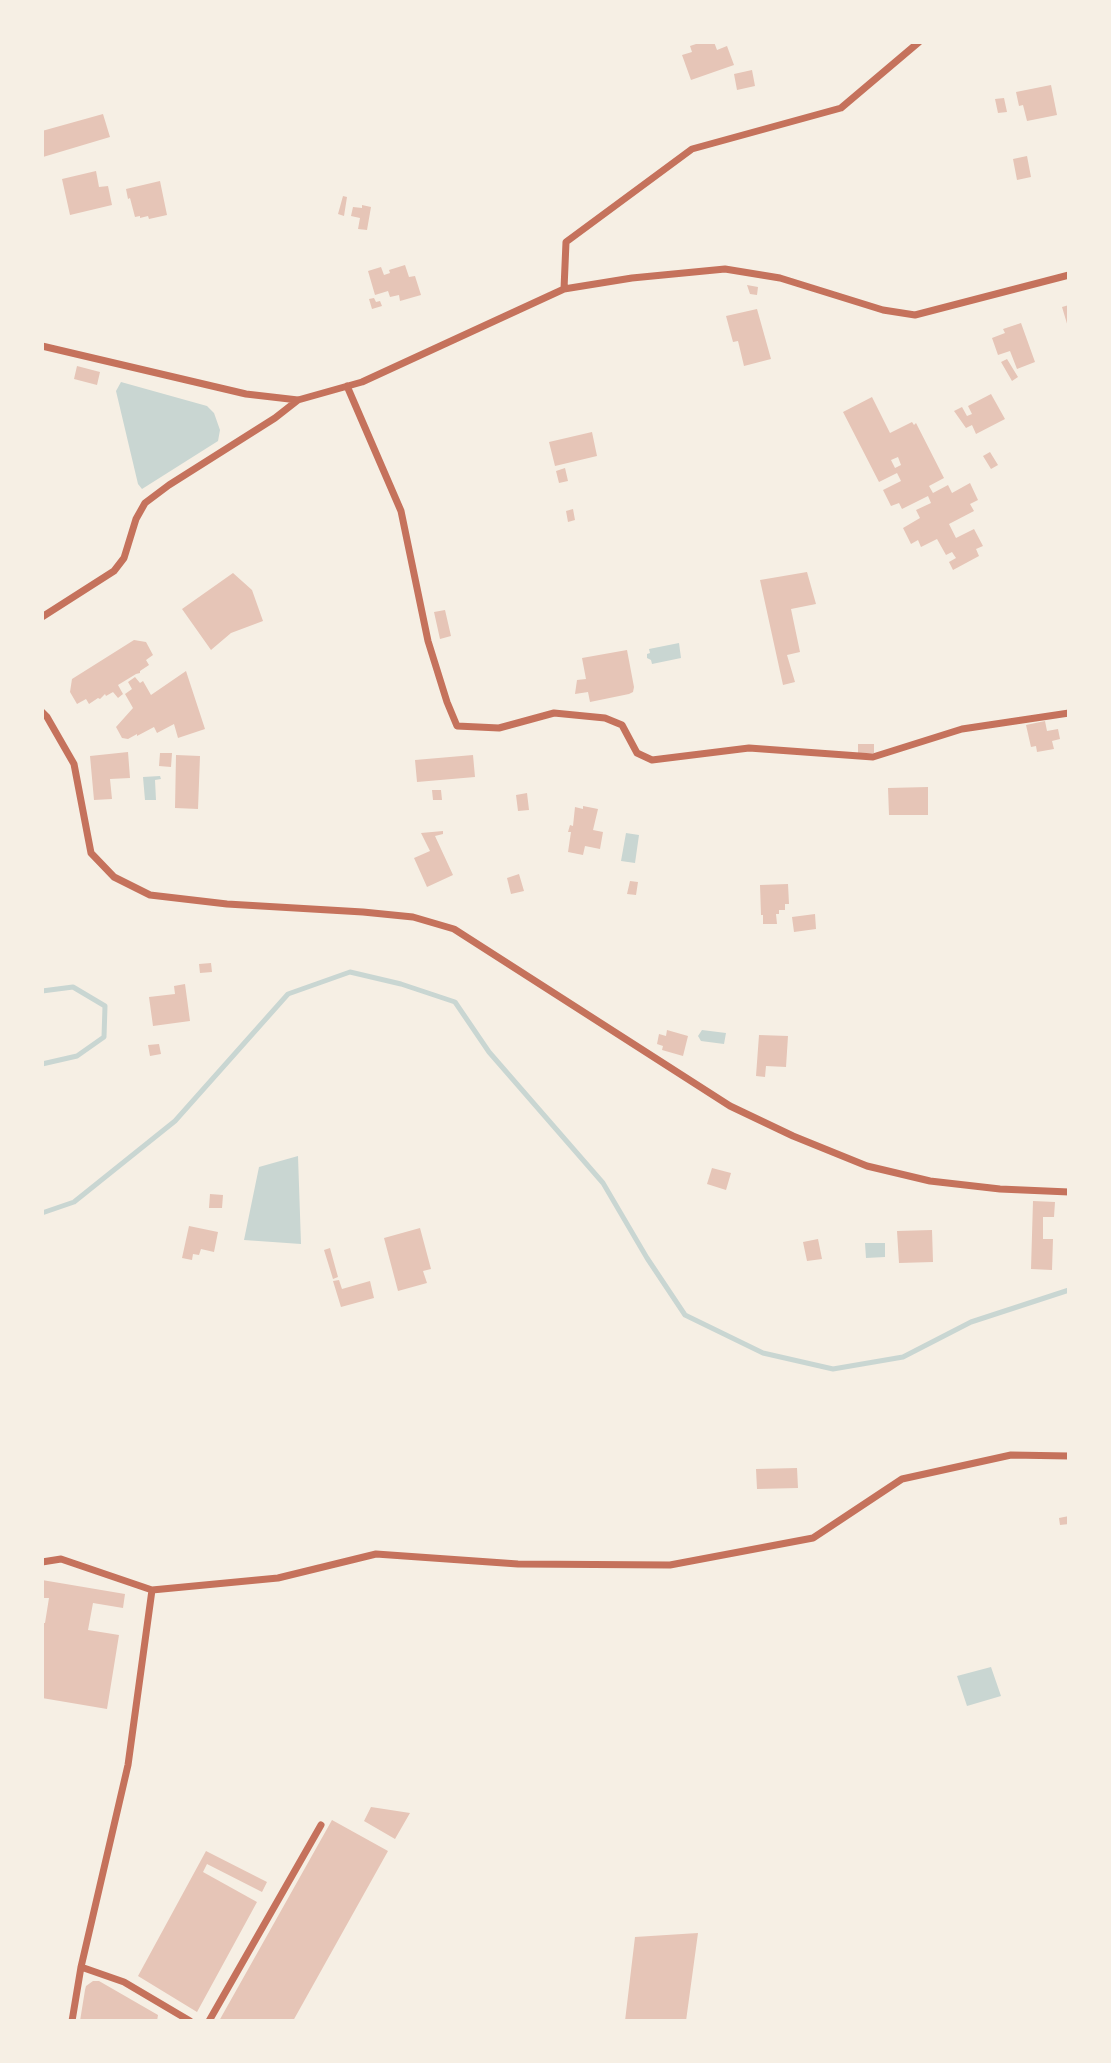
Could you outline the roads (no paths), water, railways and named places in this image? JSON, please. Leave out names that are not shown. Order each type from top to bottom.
[{"type":"street","points":[[564,289],[566,242],[692,149],[841,108],[919,42]]},
{"type":"street","points":[[42,617],[114,571],[124,558],[136,519],[145,503],[298,400],[362,382],[564,289],[632,278],[725,269],[780,278],[883,310],[915,315],[1069,275]]},
{"type":"street","points":[[42,346],[246,394],[298,400]]},
{"type":"street","points":[[347,386],[401,511],[428,641],[457,726],[499,728],[554,713],[605,718],[622,725],[637,753],[652,760],[749,748],[873,757],[962,729],[1069,713]]},
{"type":"street","points":[[42,712],[74,764],[91,853],[114,877],[150,895],[227,904],[413,917],[454,929],[730,1106],[793,1136],[867,1166],[930,1181],[1000,1189],[1069,1192]]},
{"type":"street","points":[[42,1562],[61,1559],[152,1590],[278,1578],[376,1554],[518,1564],[670,1565],[813,1538],[902,1479],[1011,1455],[1069,1456]]},
{"type":"street","points":[[72,2021],[81,1967],[128,1765],[152,1590]]},
{"type":"street","points":[[209,2021],[321,1825]]},
{"type":"street","points":[[81,1967],[124,1982],[190,2021]]},
{"type":"waterway","points":[[42,1213],[74,1202],[175,1121],[288,994],[350,972],[401,984],[455,1002],[489,1052],[603,1183],[685,1315],[763,1353],[833,1369],[903,1357],[971,1322],[1069,1290]]},
{"type":"waterway","points":[[42,991],[73,987],[105,1006],[104,1037],[77,1056],[42,1064]]}]
